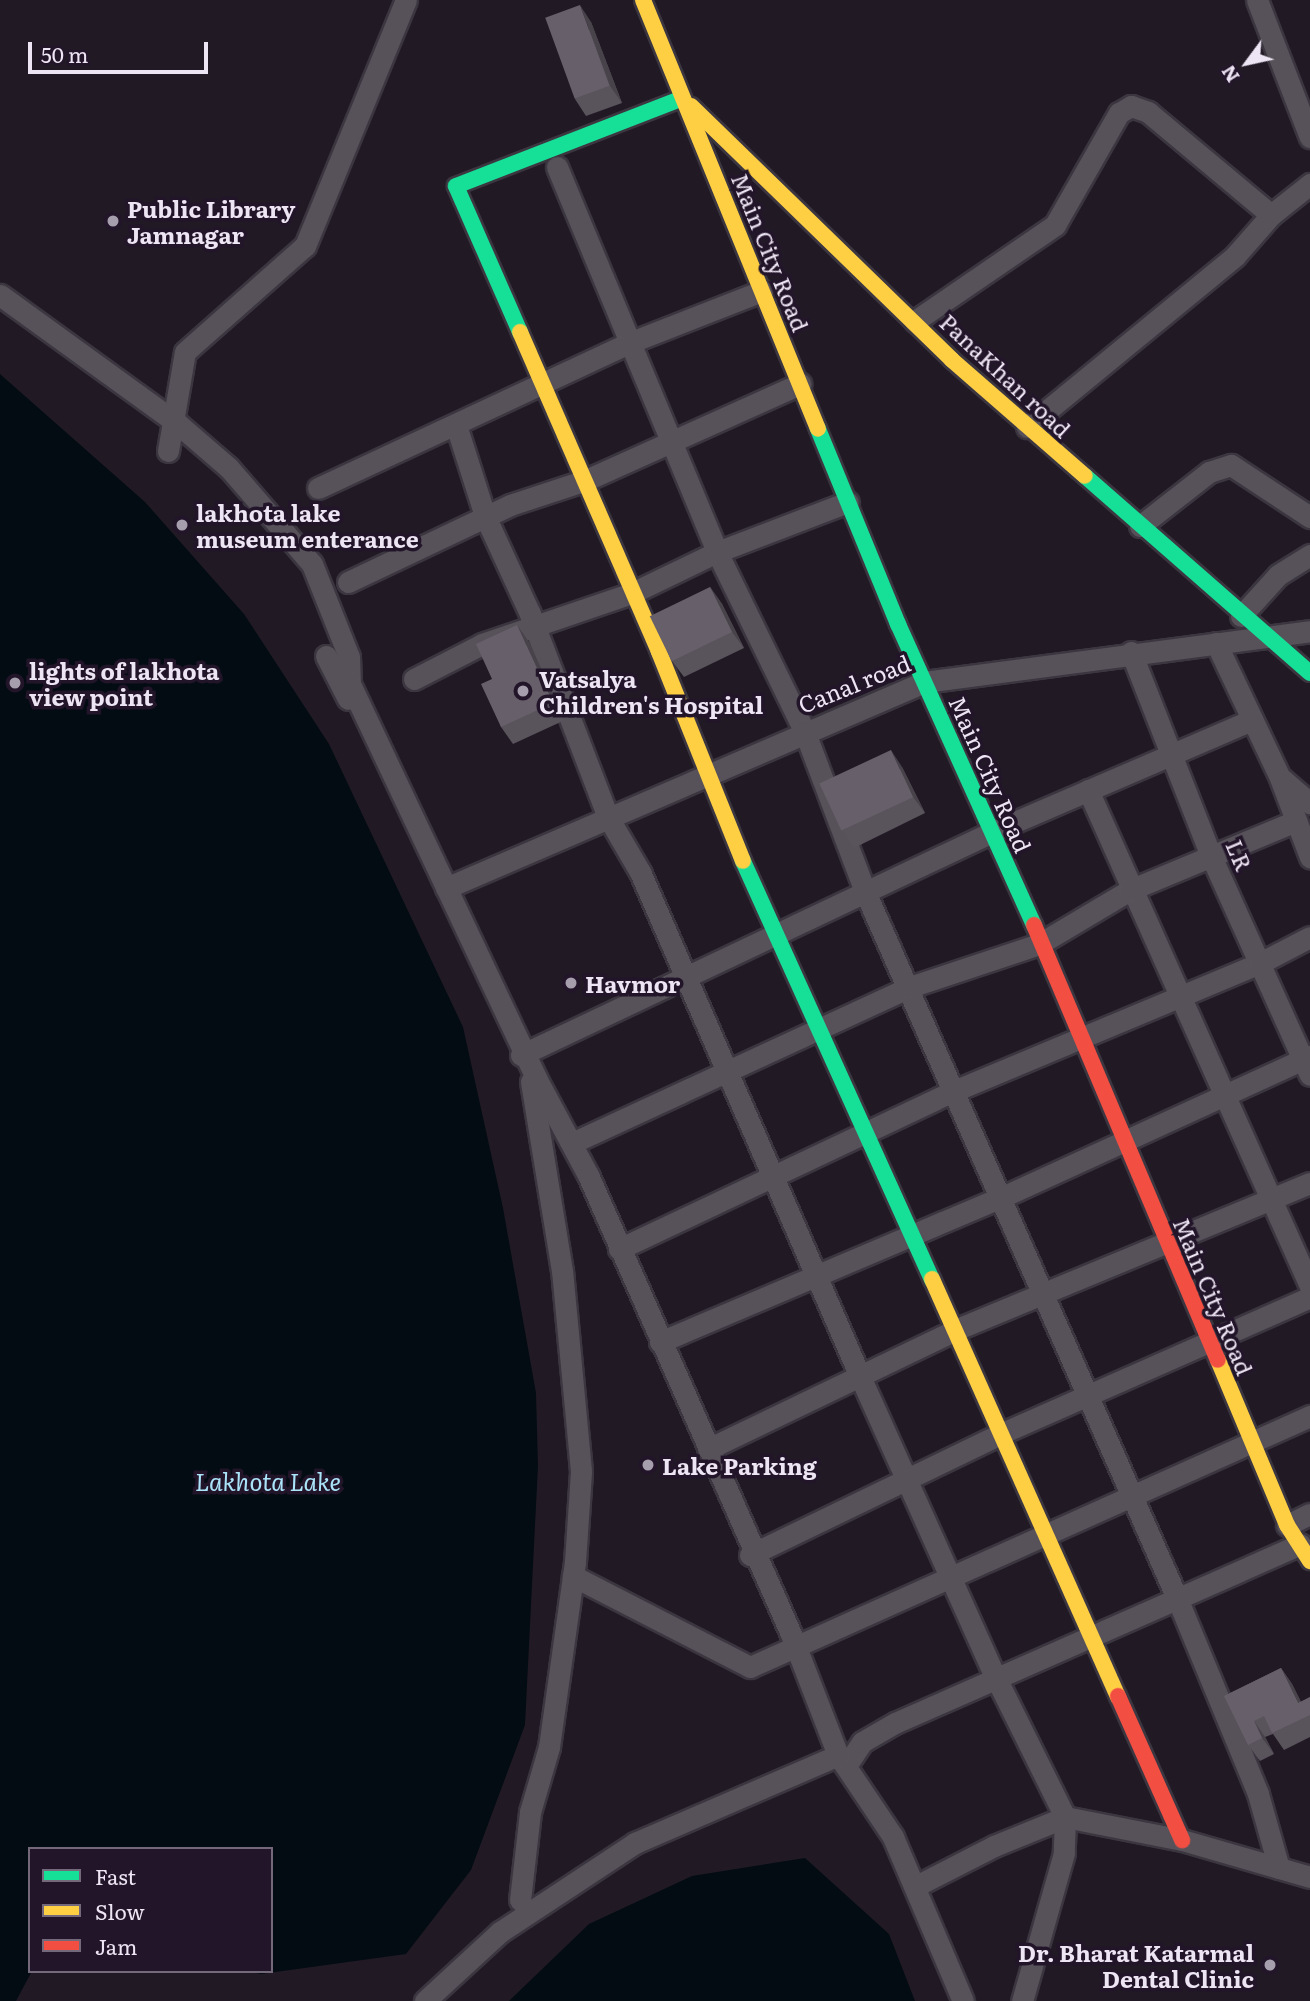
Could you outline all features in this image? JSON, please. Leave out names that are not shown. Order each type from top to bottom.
[{"type":"street","points":[[168,451],[185,352],[305,246],[406,0]]},
{"type":"street","name":"Main City Road","points":[[643,0],[924,682],[994,831],[1039,944],[1287,1525],[1305,1552]]},
{"type":"street","points":[[1257,0],[1310,137]]},
{"type":"street","points":[[683,98],[456,186],[586,480],[709,773],[773,935],[956,1330],[1045,1537],[1182,1840]]},
{"type":"street","name":"PanaKhan road","points":[[683,98],[1027,427],[1241,616],[1310,673]]},
{"type":"street","points":[[915,321],[1055,225],[1119,113],[1131,106],[1147,112],[1271,215]]},
{"type":"street","points":[[557,167],[629,344],[673,439],[717,551],[804,730],[866,894],[910,987],[1042,1298],[1178,1598],[1258,1794],[1279,1868]]},
{"type":"street","points":[[1027,427],[1235,256],[1271,215],[1310,184]]},
{"type":"street","points":[[318,488],[629,344],[762,291]]},
{"type":"street","points":[[0,295],[173,421],[229,468],[312,564],[349,657],[350,684],[446,888],[530,1076],[563,1285],[581,1471],[573,1576],[549,1747],[530,1812],[520,1900]]},
{"type":"street","points":[[348,582],[485,516],[586,480],[800,384]]},
{"type":"street","points":[[456,425],[485,516],[536,628],[608,817],[640,872],[859,1374],[995,1676],[1065,1816],[1064,1853],[1021,2001]]},
{"type":"street","points":[[1140,526],[1183,489],[1221,466],[1251,474],[1310,517]]},
{"type":"street","points":[[414,679],[482,644],[536,628],[632,593],[717,551],[848,502]]},
{"type":"street","points":[[1241,616],[1278,575],[1310,555]]},
{"type":"street","name":"Canal road","points":[[446,888],[804,730],[924,682],[1131,652],[1310,631]]},
{"type":"street","points":[[1216,643],[1280,778],[1310,857]]},
{"type":"street","name":"LR","points":[[1131,652],[1211,856],[1308,1063]]},
{"type":"street","points":[[326,656],[446,888]]},
{"type":"street","points":[[522,1054],[866,894],[994,831],[1252,720]]},
{"type":"street","points":[[1280,778],[1310,803]]},
{"type":"street","points":[[1088,790],[1130,890],[1310,1286]]},
{"type":"street","points":[[572,1143],[910,987],[1039,944],[1130,890],[1296,821]]},
{"type":"street","points":[[619,1249],[954,1091],[1260,963],[1310,937]]},
{"type":"street","points":[[522,1054],[572,1143],[842,1760],[893,1837],[963,2001]]},
{"type":"street","points":[[661,1342],[911,1237],[1225,1095],[1308,1063]]},
{"type":"street","points":[[708,1449],[859,1374],[956,1330],[1042,1298],[1310,1183]]},
{"type":"street","points":[[752,1554],[1000,1434],[1310,1297]]},
{"type":"street","points":[[573,1576],[750,1667],[794,1650],[1310,1416]]},
{"type":"street","points":[[1287,1525],[1310,1514]]},
{"type":"street","points":[[425,2001],[500,1932],[635,1843],[842,1760],[875,1733],[995,1676],[1090,1638],[1178,1598],[1305,1552]]},
{"type":"street","points":[[916,1886],[994,1846],[1065,1816],[1182,1840],[1310,1877]]},
{"type":"water","name":"Lakhota Lake","points":[[0,374],[145,502],[244,614],[329,744],[463,1027],[503,1208],[536,1393],[538,1466],[525,1725],[471,1870],[406,1954],[273,1972],[273,1847],[28,1847],[28,1973],[31,1973],[16,2001],[0,2001]]},
{"type":"water","points":[[805,1858],[889,1934],[915,2001],[509,2001],[589,1924],[692,1876]]},
{"type":"building","points":[[580,5],[609,86],[575,98],[545,18]]},
{"type":"building","points":[[710,587],[732,632],[672,661],[650,616]]},
{"type":"building","points":[[517,625],[553,703],[501,727],[481,684],[492,679],[476,644]]},
{"type":"building","points":[[891,750],[913,797],[841,831],[819,783]]},
{"type":"building","points":[[1281,1668],[1298,1703],[1310,1697],[1310,1715],[1272,1733],[1264,1716],[1254,1721],[1262,1738],[1248,1745],[1224,1696]]},
{"type":"traffic: fast","points":[[520,332],[456,186],[683,98]]},
{"type":"traffic: fast","points":[[818,429],[898,624],[1034,925]]},
{"type":"traffic: fast","points":[[1085,476],[1310,673]]},
{"type":"traffic: fast","points":[[743,861],[932,1279]]},
{"type":"traffic: slow","points":[[643,0],[818,429]]},
{"type":"traffic: slow","points":[[691,106],[952,360],[1085,476]]},
{"type":"traffic: slow","points":[[520,332],[659,652],[743,861]]},
{"type":"traffic: slow","points":[[932,1279],[1118,1696]]},
{"type":"traffic: slow","points":[[1218,1360],[1287,1525],[1310,1561]]},
{"type":"traffic: jam","points":[[1034,925],[1218,1360]]},
{"type":"traffic: jam","points":[[1118,1696],[1182,1840]]},
{"type":"place","name":"Public Library Jamnagar","points":[[113,221]]},
{"type":"place","name":"lakhota lake museum enterance","points":[[182,525]]},
{"type":"place","name":"lights of lakhota view point","points":[[15,683]]},
{"type":"place","name":"Vatsalya Children's Hospital","points":[[523,691]]},
{"type":"place","name":"Havmor","points":[[571,983]]},
{"type":"place","name":"Lake Parking","points":[[648,1465]]},
{"type":"place","name":"Dr. Bharat Katarmal Dental Clinic","points":[[1270,1965]]}]
